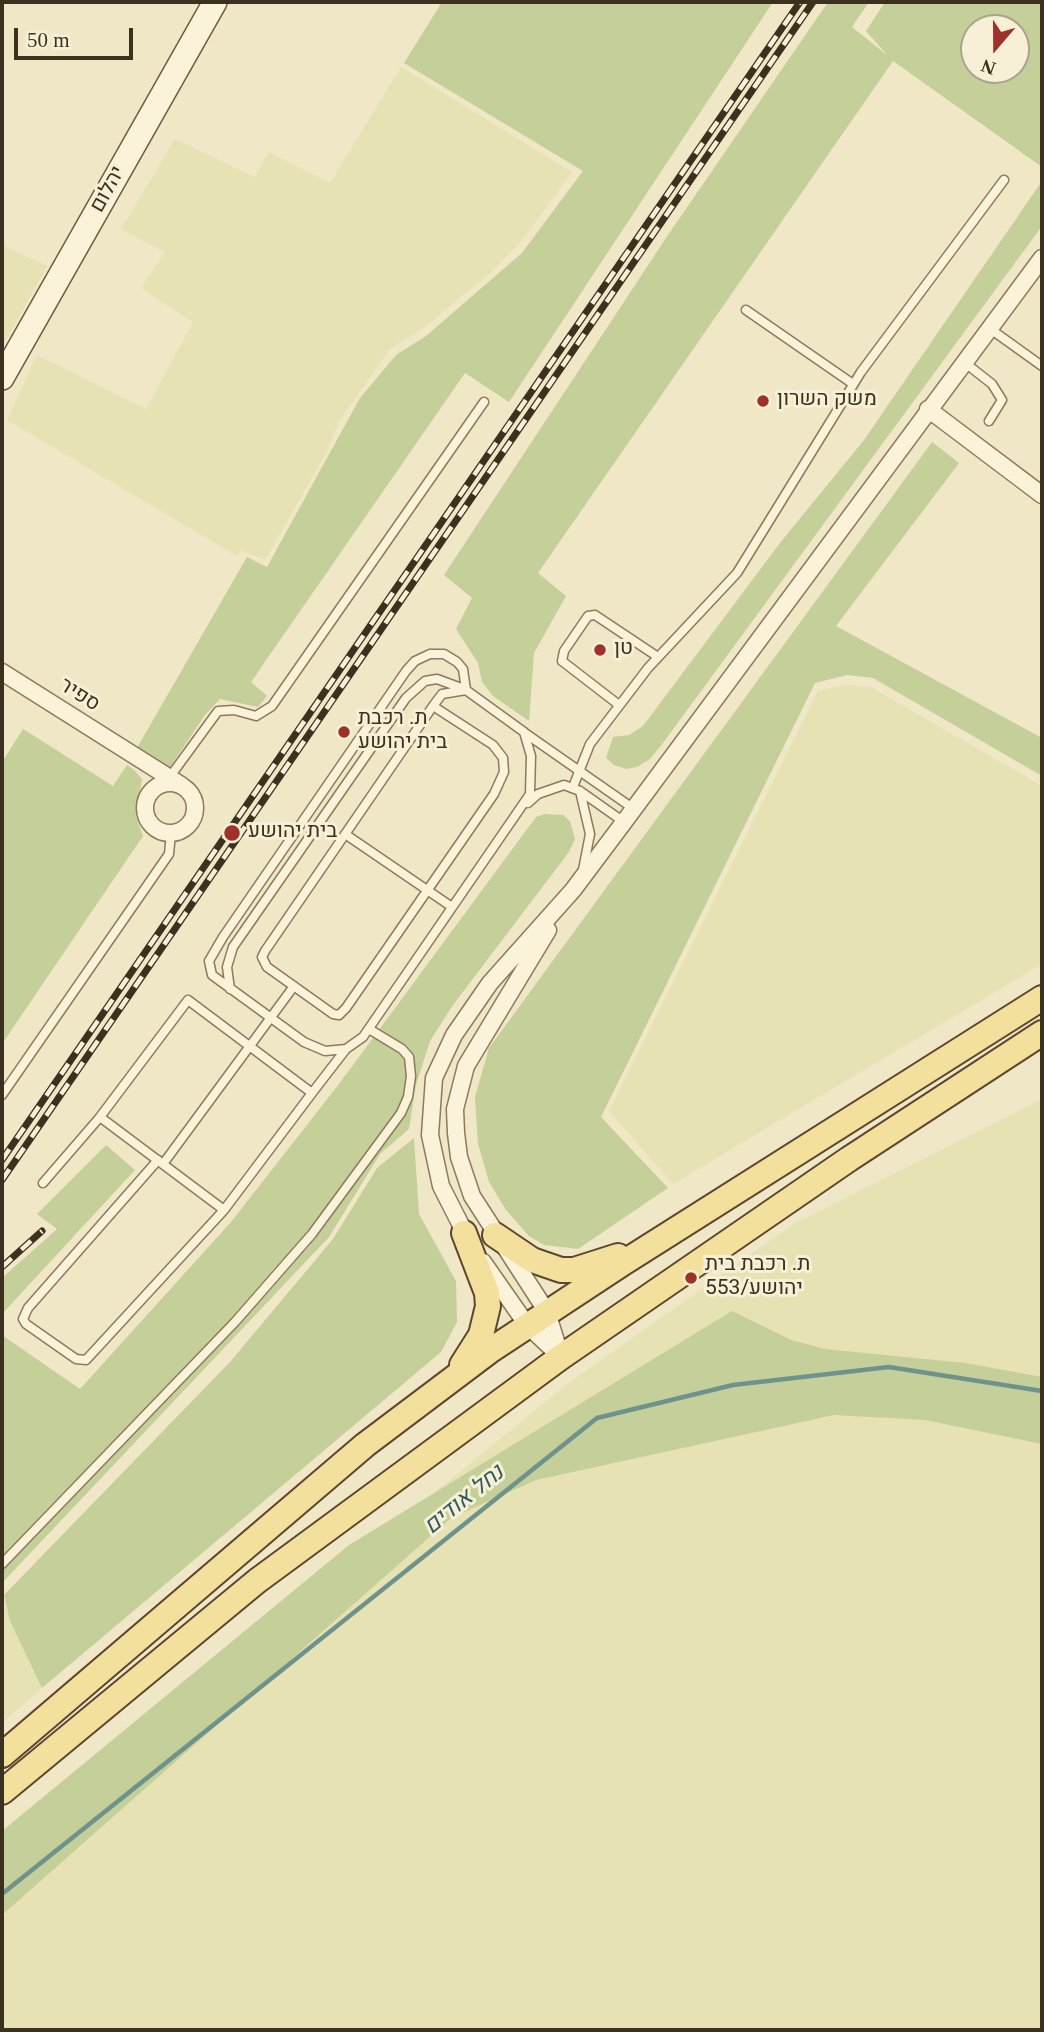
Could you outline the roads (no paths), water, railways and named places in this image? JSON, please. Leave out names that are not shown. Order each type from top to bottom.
[{"type":"main road","points":[[2,1755],[305,1495],[453,1378],[537,1318],[1042,998]]},
{"type":"main road","points":[[2,1792],[257,1581],[561,1357],[849,1159],[1042,1033]]},
{"type":"main road","points":[[453,1378],[481,1335],[488,1306],[486,1293],[464,1233]]},
{"type":"main road","points":[[495,1235],[532,1260],[561,1270],[574,1270],[649,1247]]},
{"type":"street","name":"יהלום","points":[[2,378],[215,2]]},
{"type":"street","points":[[561,1357],[537,1318],[464,1233],[449,1207],[434,1163],[430,1108],[434,1079],[442,1056],[468,1012],[577,884],[1042,258]]},
{"type":"street","points":[[928,409],[1042,495]]},
{"type":"street","name":"ספיר","points":[[2,672],[134,756],[150,777],[167,785]]},
{"type":"street","points":[[167,785],[192,796],[195,810],[190,824],[171,833],[156,828],[146,815],[147,799],[167,785]]},
{"type":"street","points":[[561,1357],[537,1318],[472,1196],[459,1157],[456,1109],[459,1085],[487,1026],[577,884]]},
{"type":"lane","points":[[577,884],[590,834],[577,789],[578,770],[590,744],[658,657],[737,573],[853,384],[1004,180]]},
{"type":"lane","points":[[746,310],[853,384]]},
{"type":"lane","points":[[989,328],[1042,366]]},
{"type":"lane","points":[[964,362],[992,384],[1002,400],[989,421]]},
{"type":"lane","points":[[167,785],[218,711],[234,710],[256,716],[272,706],[484,402]]},
{"type":"lane","points":[[620,705],[562,662],[564,651],[588,617],[595,615],[658,657]]},
{"type":"lane","points":[[346,1049],[325,1051],[314,1048],[271,1019],[212,975],[208,968],[212,953],[415,661],[430,653],[444,654],[463,669],[466,690]]},
{"type":"lane","points":[[230,989],[227,967],[233,947],[406,698],[425,681],[437,679],[466,690],[578,770],[629,815]]},
{"type":"lane","points":[[433,706],[493,745],[504,765],[498,787],[339,1015],[333,1014],[267,967],[262,957],[345,834],[433,706],[442,694],[466,690]]},
{"type":"lane","points":[[294,986],[161,1162],[28,1308],[23,1320],[26,1324],[76,1359],[86,1360],[224,1210],[346,1049],[369,1029],[524,807],[530,794],[533,772],[524,732]]},
{"type":"lane","points":[[524,807],[550,788],[577,789],[629,815]]},
{"type":"lane","points":[[2,1095],[169,853],[171,833]]},
{"type":"lane","points":[[345,834],[452,907]]},
{"type":"lane","points":[[43,1183],[100,1117],[188,1000],[312,1093]]},
{"type":"lane","points":[[2,1564],[235,1322],[312,1234],[401,1113],[408,1097],[411,1076],[409,1057],[402,1049],[369,1029]]},
{"type":"lane","points":[[100,1117],[224,1210]]},
{"type":"waterway","name":"נחל אודים","points":[[2,1894],[597,1418],[733,1385],[889,1367],[1042,1391]]},
{"type":"railway","points":[[2,1160],[800,2]]},
{"type":"railway","points":[[2,1180],[813,2]]},
{"type":"railway","points":[[2,1267],[42,1231]]},
{"type":"place","name":"משק השרון","points":[[763,401]]},
{"type":"place","name":"טן","points":[[600,650]]},
{"type":"place","name":"ת. רכבת בית יהושע","points":[[344,732]]},
{"type":"place","name":"בית יהושע","points":[[232,833]]},
{"type":"place","name":"ת. רכבת בית יהושע/553","points":[[691,1278]]}]
